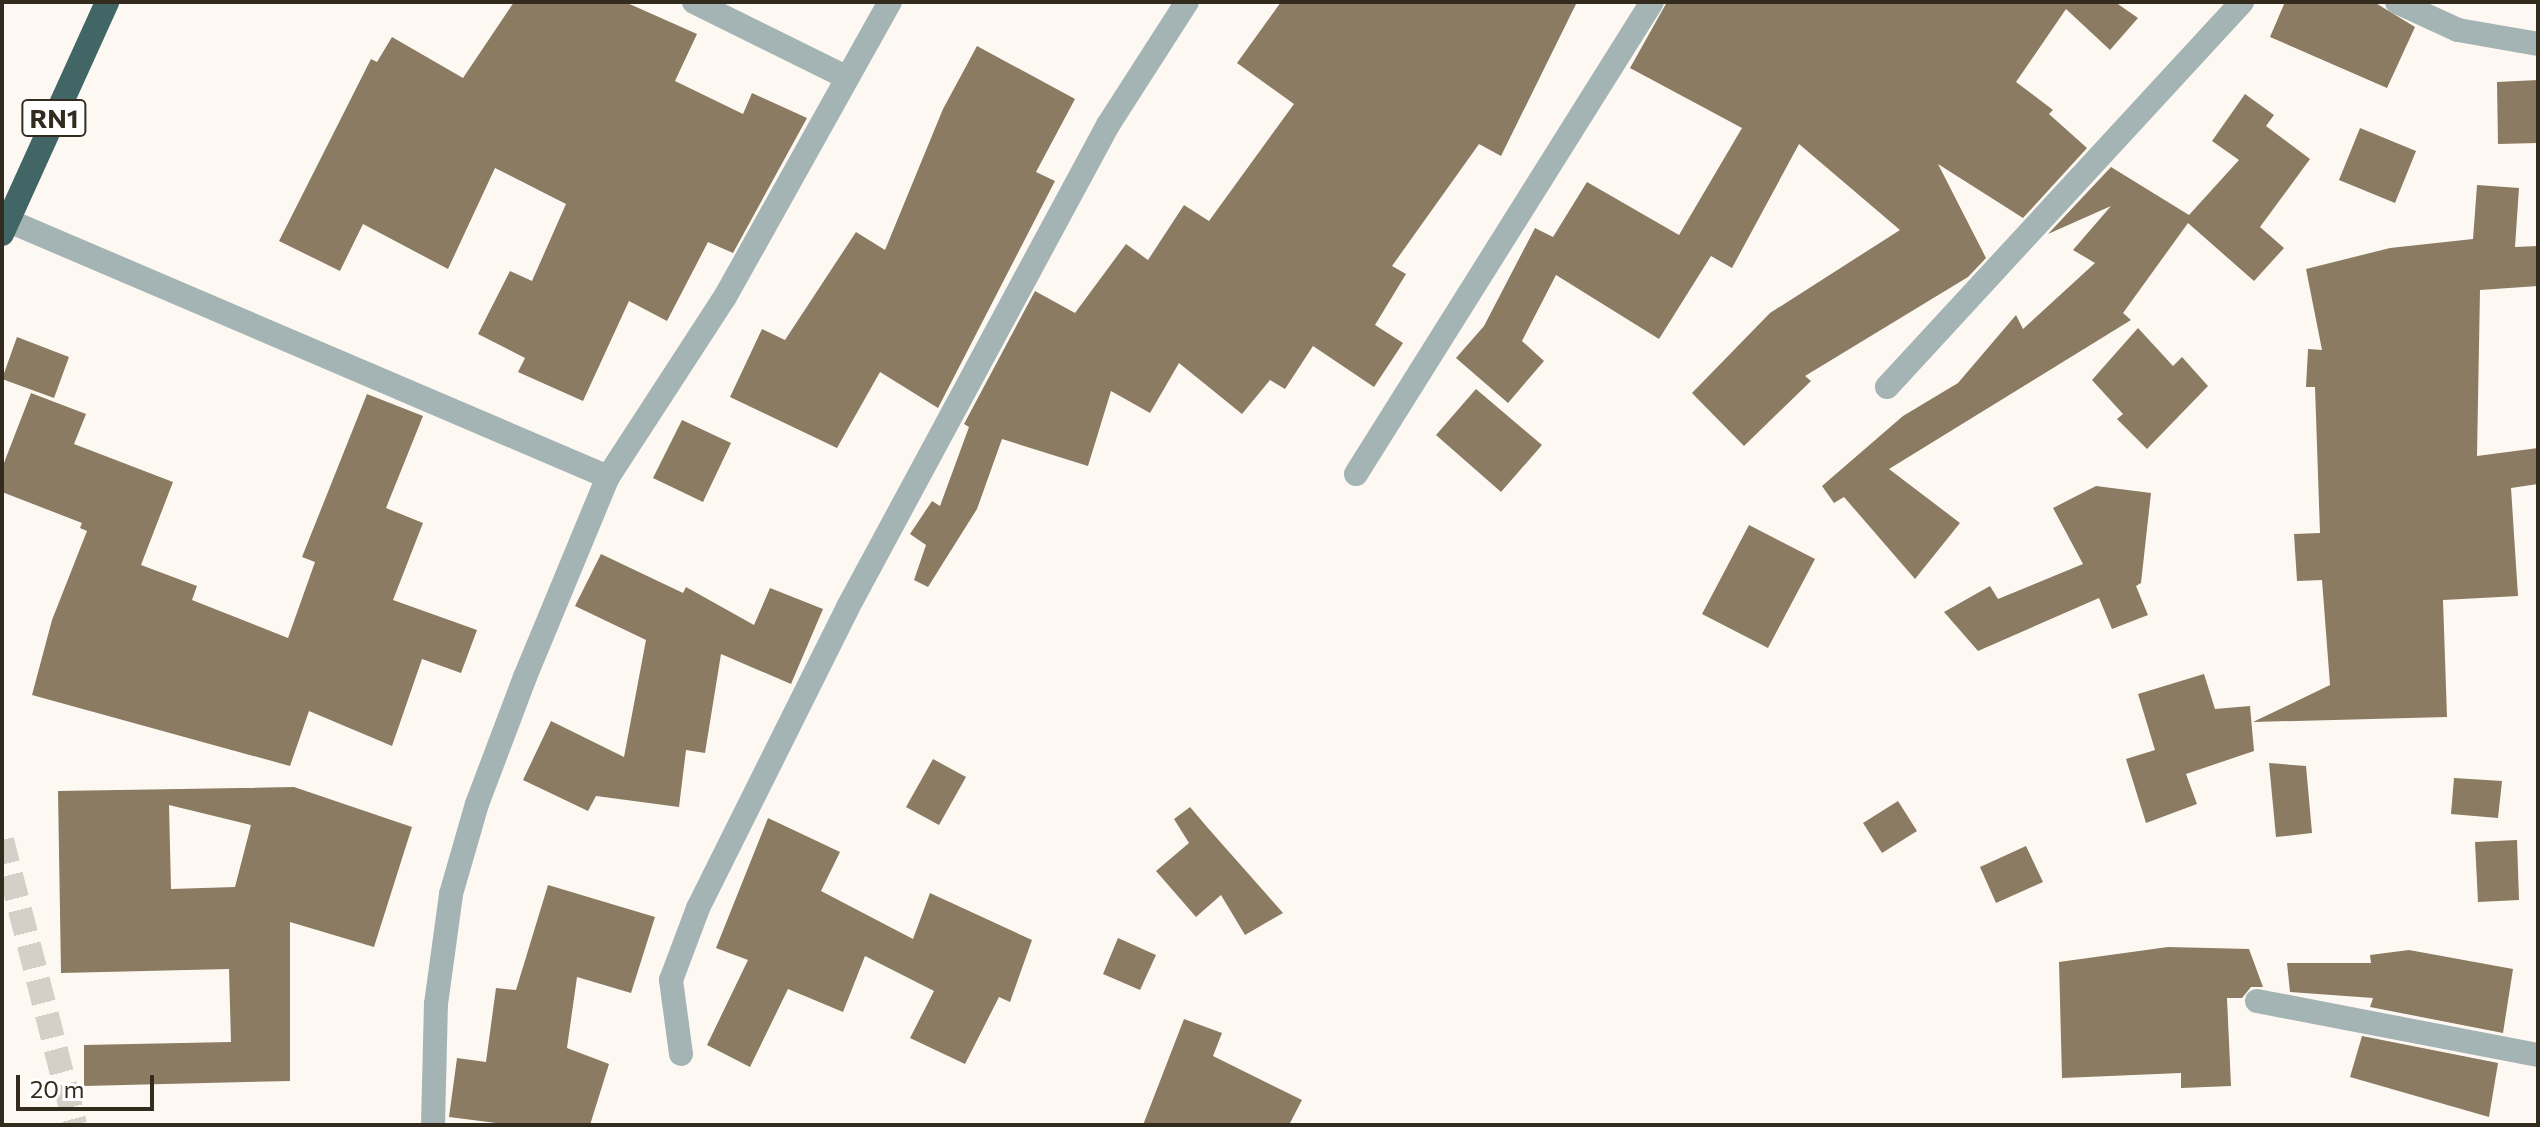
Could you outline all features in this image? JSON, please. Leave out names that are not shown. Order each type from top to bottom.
[{"type":"highway","name":"RN1","points":[[4,223],[107,2]]},
{"type":"street","points":[[694,2],[844,76]]},
{"type":"street","points":[[433,1125],[436,1004],[451,894],[477,804],[608,477],[725,297],[844,76],[890,2]]},
{"type":"street","points":[[681,1054],[671,980],[698,908],[848,607],[1108,125],[1187,2]]},
{"type":"street","points":[[1356,474],[1652,2]]},
{"type":"street","points":[[1887,387],[2242,2]]},
{"type":"street","points":[[2397,2],[2458,30],[2538,44]]},
{"type":"street","points":[[4,223],[608,477]]},
{"type":"street","points":[[2257,1001],[2538,1055]]},
{"type":"building","points":[[514,2],[625,2],[697,34],[675,81],[743,114],[752,93],[807,118],[733,253],[708,242],[667,321],[629,301],[583,401],[518,372],[525,358],[478,334],[510,271],[532,281],[566,204],[495,168],[448,269],[363,224],[340,271],[279,241],[371,59],[377,62],[392,37],[463,78]]},
{"type":"building","points":[[1281,2],[1577,2],[1501,156],[1479,144],[1392,266],[1406,274],[1375,325],[1403,343],[1374,387],[1313,346],[1285,389],[1270,380],[1242,414],[1179,363],[1150,413],[1111,391],[1088,466],[1002,439],[977,509],[928,587],[914,580],[926,545],[910,534],[932,501],[940,506],[969,427],[964,424],[1035,291],[1075,313],[1126,244],[1148,260],[1184,205],[1209,221],[1294,104],[1237,63]]},
{"type":"building","points":[[1667,2],[2115,2],[2138,18],[2110,50],[2066,9],[2016,82],[2053,110],[2049,114],[2087,148],[2023,218],[1938,164],[1986,258],[1968,277],[1805,376],[1811,381],[1744,446],[1692,393],[1770,313],[1900,230],[1799,144],[1732,268],[1711,256],[1659,339],[1556,275],[1522,341],[1544,361],[1508,403],[1456,358],[1484,326],[1535,228],[1553,237],[1587,182],[1679,235],[1742,128],[1630,68]]},
{"type":"building","points":[[2285,2],[2374,2],[2415,27],[2387,88],[2270,37]]},
{"type":"building","points":[[977,46],[1075,99],[1036,172],[1055,181],[938,408],[880,372],[837,448],[730,397],[762,329],[785,340],[856,232],[885,250],[943,109]]},
{"type":"building","points":[[2538,80],[2538,143],[2498,144],[2497,82]]},
{"type":"building","points":[[2245,94],[2274,115],[2266,126],[2310,159],[2260,227],[2284,248],[2254,281],[2188,223],[2123,313],[2131,320],[1889,469],[1960,523],[1915,579],[1844,497],[1834,503],[1822,486],[1903,416],[1958,383],[2016,315],[2023,329],[2095,263],[2073,250],[2111,206],[2048,234],[2111,167],[2189,215],[2239,160],[2212,141]]},
{"type":"building","points":[[2360,128],[2416,151],[2395,203],[2339,180]]},
{"type":"building","points":[[2477,185],[2519,188],[2515,247],[2538,246],[2538,286],[2480,290],[2477,456],[2538,448],[2538,484],[2511,488],[2518,596],[2443,600],[2447,717],[2253,722],[2330,685],[2322,580],[2297,581],[2294,534],[2320,533],[2315,387],[2306,387],[2308,349],[2322,350],[2306,269],[2390,248],[2473,239]]},
{"type":"building","points":[[2138,328],[2173,366],[2182,357],[2208,386],[2147,449],[2117,419],[2123,414],[2092,380]]},
{"type":"building","points":[[17,337],[69,357],[54,398],[2,379]]},
{"type":"building","points":[[1476,389],[1542,445],[1501,492],[1436,435]]},
{"type":"building","points":[[31,393],[86,414],[74,444],[173,482],[141,565],[197,586],[192,600],[288,638],[315,562],[302,557],[367,394],[423,416],[386,508],[423,523],[393,600],[477,630],[461,673],[422,659],[392,746],[309,711],[290,766],[32,695],[52,620],[87,531],[80,528],[82,523],[2,492],[2,468]]},
{"type":"building","points":[[682,420],[731,443],[703,502],[653,478]]},
{"type":"building","points":[[2096,486],[2151,493],[2141,583],[2136,586],[2148,615],[2112,629],[2099,598],[1978,651],[1944,612],[1990,586],[1998,599],[2083,564],[2053,508]]},
{"type":"building","points":[[1749,525],[1815,559],[1768,648],[1702,614]]},
{"type":"building","points":[[601,554],[683,593],[686,587],[754,625],[770,588],[823,609],[791,684],[721,654],[705,753],[686,750],[679,807],[596,796],[588,811],[523,780],[551,721],[624,757],[646,640],[575,606]]},
{"type":"building","points":[[2204,674],[2215,709],[2250,706],[2254,751],[2186,774],[2197,804],[2146,823],[2126,759],[2155,750],[2138,694]]},
{"type":"building","points":[[933,759],[966,777],[939,825],[906,807]]},
{"type":"building","points":[[2269,763],[2306,766],[2312,833],[2276,837]]},
{"type":"building","points":[[2454,778],[2502,781],[2498,818],[2451,814]]},
{"type":"building","points":[[294,787],[412,827],[374,947],[290,922],[290,1081],[84,1086],[84,1045],[231,1042],[229,969],[61,973],[58,791]],"holes":[[[169,805],[251,825],[235,887],[171,889]]]},
{"type":"building","points":[[1898,801],[1917,831],[1882,853],[1863,823]]},
{"type":"building","points":[[1190,807],[1283,913],[1245,935],[1221,895],[1196,917],[1156,871],[1189,843],[1174,819]]},
{"type":"building","points":[[768,818],[840,852],[821,891],[913,939],[930,893],[1032,940],[1010,1002],[999,997],[965,1064],[910,1038],[934,991],[865,956],[843,1012],[788,989],[750,1067],[707,1045],[748,960],[716,948]]},
{"type":"building","points":[[2517,840],[2519,900],[2478,902],[2475,842]]},
{"type":"building","points":[[2026,846],[2043,882],[1996,903],[1980,867]]},
{"type":"building","points":[[548,885],[655,917],[631,993],[577,977],[567,1048],[609,1064],[590,1125],[513,1125],[449,1117],[457,1058],[486,1062],[496,988],[516,990]]},
{"type":"building","points":[[1118,938],[1156,955],[1140,990],[1103,974]]},
{"type":"building","points":[[2168,947],[2249,949],[2263,987],[2251,987],[2242,998],[2227,998],[2231,1086],[2181,1088],[2181,1073],[2062,1078],[2059,962]]},
{"type":"building","points":[[2409,950],[2513,969],[2503,1033],[2370,1007],[2373,998],[2290,992],[2287,963],[2371,963],[2370,955]]},
{"type":"building","points":[[1184,1019],[1222,1033],[1213,1056],[1302,1100],[1289,1125],[1143,1125]]},
{"type":"building","points":[[2362,1036],[2498,1063],[2489,1117],[2350,1077]]},
{"type":"tunnel","points":[[2,840],[75,1125]]}]
